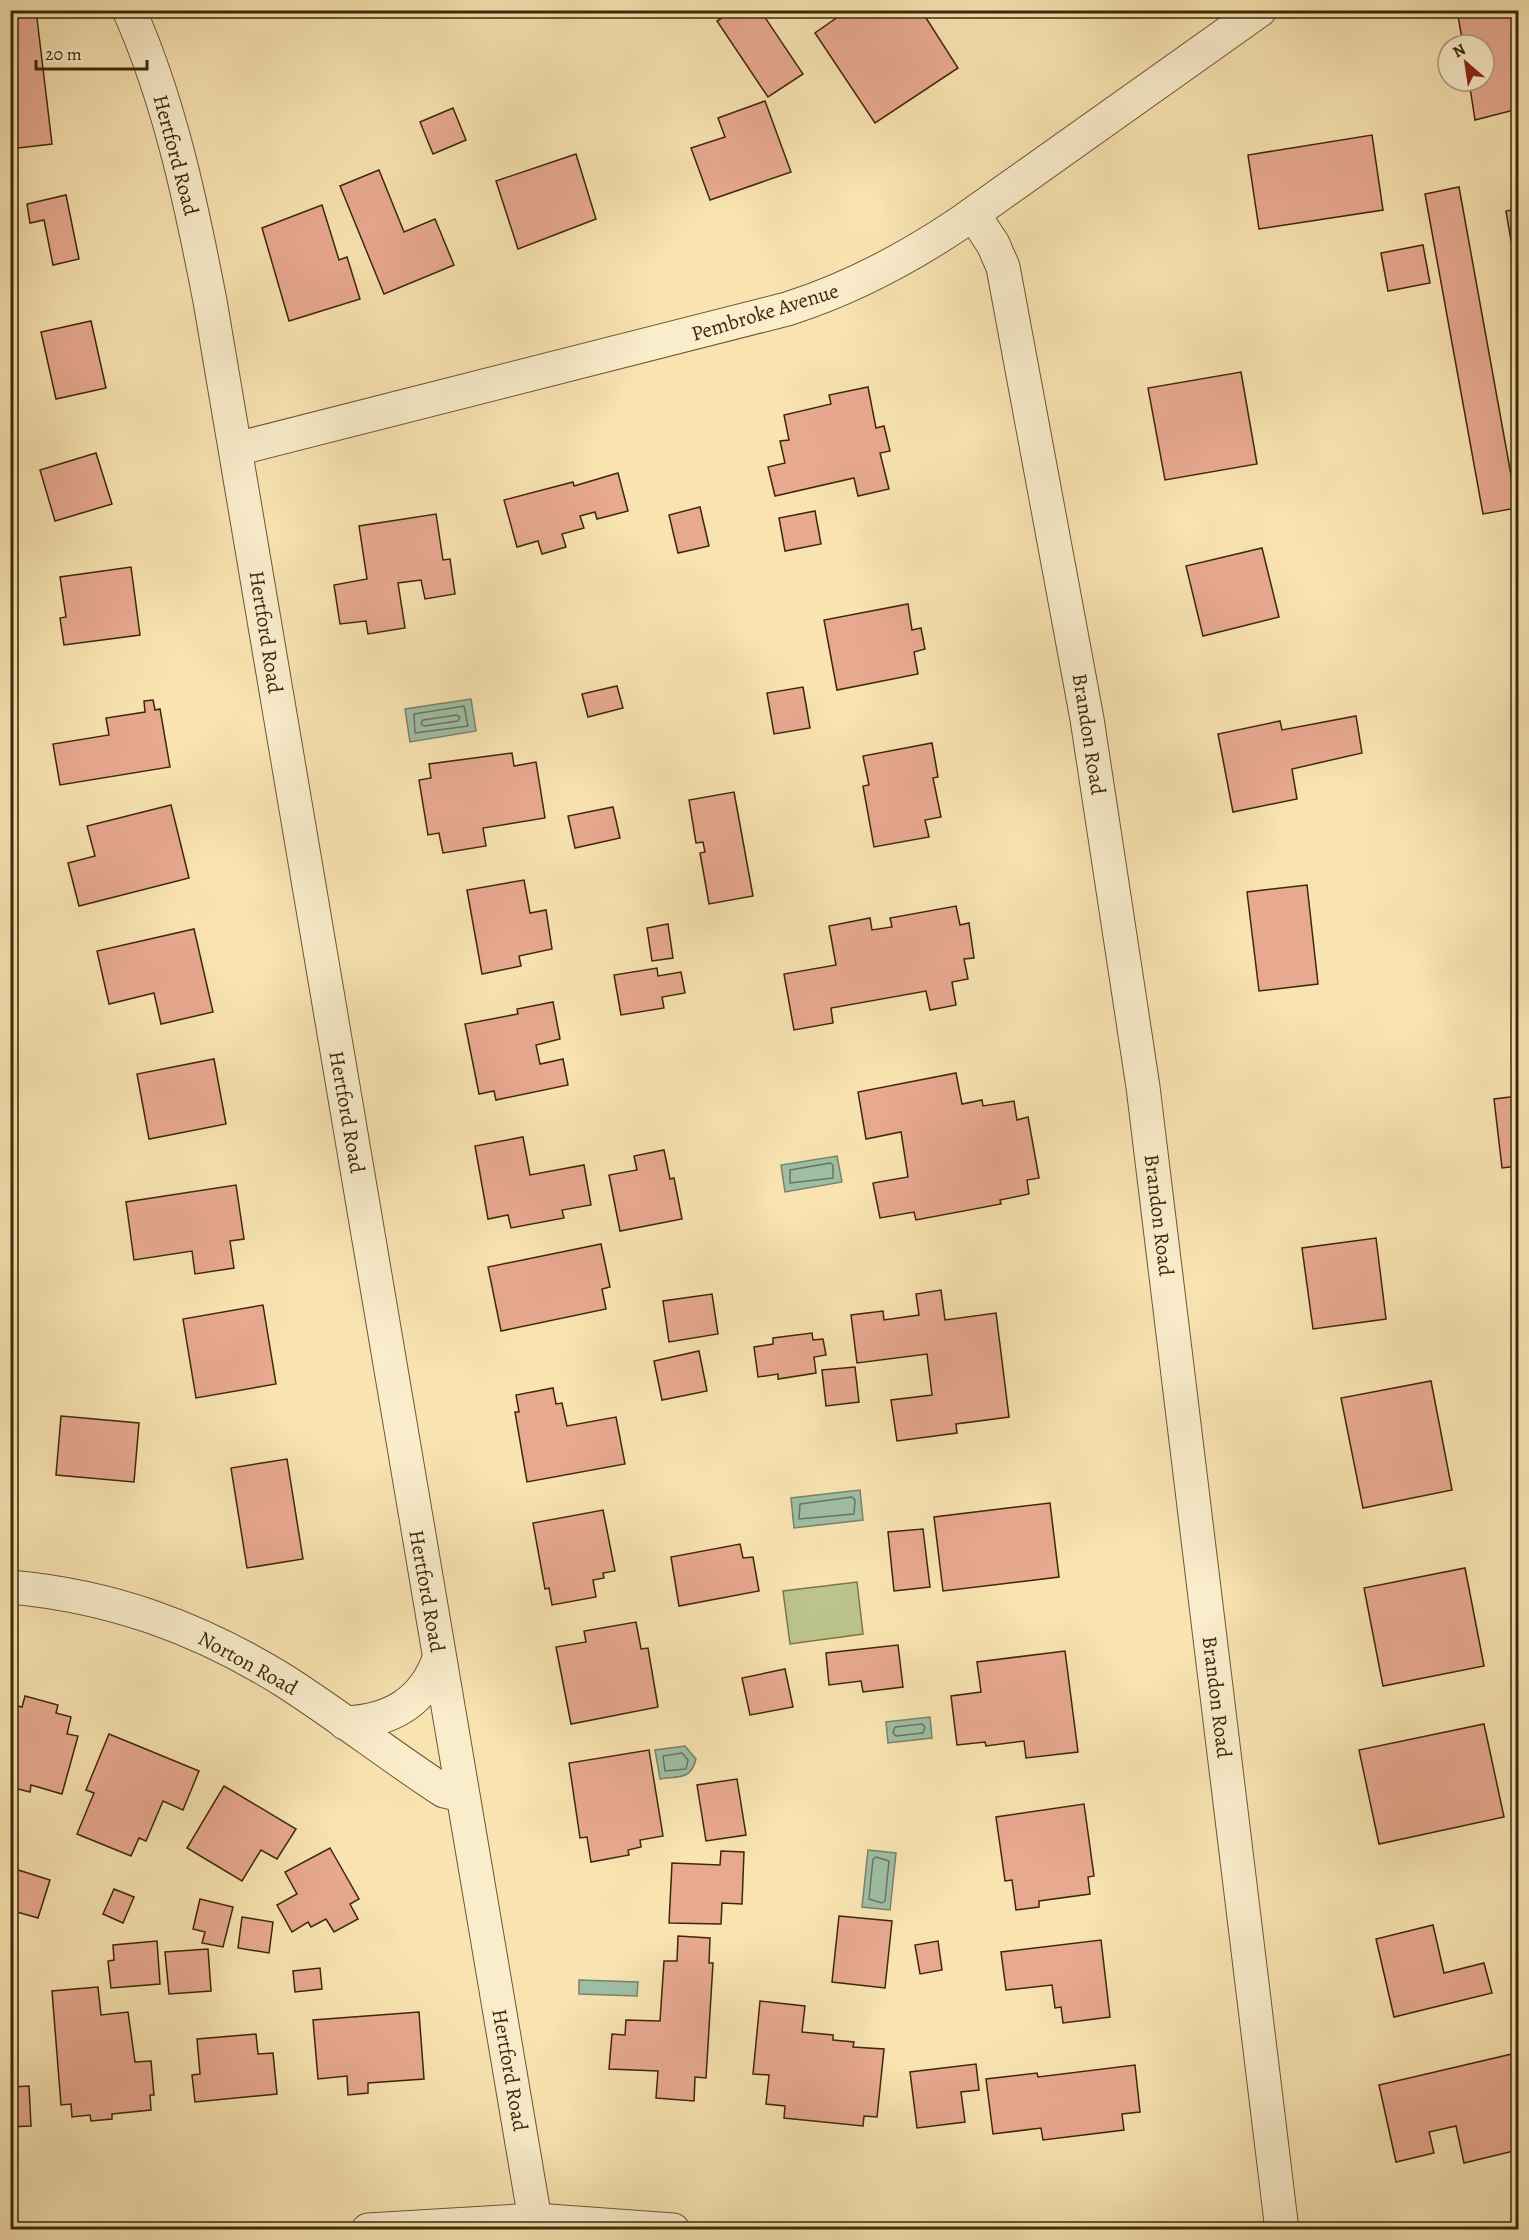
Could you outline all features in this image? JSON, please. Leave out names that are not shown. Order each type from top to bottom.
[{"type":"street","name":"Hertford Road","points":[[129,10],[152,71],[182,171],[203,264],[461,1795],[535,2220]]},
{"type":"street","name":"Pembroke Avenue","points":[[236,449],[808,303],[900,262],[973,214],[1260,10]]},
{"type":"street","name":"Brandon Road","points":[[973,214],[993,244],[1003,267],[1089,731],[1143,1087],[1282,2229]]},
{"type":"street","name":"Norton Road","points":[[10,1587],[74,1594],[103,1601],[195,1633],[285,1681],[444,1791],[461,1795]]},
{"type":"street","points":[[345,1723],[383,1717],[406,1705],[429,1683],[439,1659]]},
{"type":"street","points":[[368,2229],[535,2220],[673,2229]]},
{"type":"shaded area","points":[[857,1582],[863,1634],[790,1644],[783,1591]]},
{"type":"water","points":[[471,699],[476,731],[410,742],[405,709]]},
{"type":"water","points":[[837,1156],[842,1182],[785,1192],[781,1165]]},
{"type":"water","points":[[860,1490],[863,1520],[794,1528],[791,1498]]},
{"type":"water","points":[[930,1717],[932,1738],[888,1743],[886,1722]]},
{"type":"water","points":[[685,1746],[696,1759],[691,1771],[683,1776],[660,1779],[655,1750]]},
{"type":"water","points":[[868,1850],[896,1853],[890,1910],[862,1907]]},
{"type":"water","points":[[579,1980],[638,1982],[637,1996],[579,1994]]},
{"type":"building","points":[[10,10],[36,10],[52,144],[10,149]]},
{"type":"building","points":[[734,10],[760,10],[803,74],[768,97],[717,21]]},
{"type":"building","points":[[848,10],[921,10],[958,68],[875,123],[815,33]]},
{"type":"building","points":[[1457,10],[1518,10],[1518,109],[1475,120],[1471,93],[1496,93],[1496,33],[1461,33]]},
{"type":"building","points":[[765,101],[791,172],[710,200],[691,148],[725,137],[718,118]]},
{"type":"building","points":[[453,108],[466,140],[433,154],[420,122]]},
{"type":"building","points":[[1372,135],[1383,210],[1259,229],[1248,155]]},
{"type":"building","points":[[576,154],[596,219],[518,249],[496,181]]},
{"type":"building","points":[[379,170],[404,232],[435,219],[454,265],[384,294],[340,186]]},
{"type":"building","points":[[1459,187],[1517,508],[1483,514],[1425,194]]},
{"type":"building","points":[[66,195],[79,259],[53,265],[44,220],[30,223],[27,204]]},
{"type":"building","points":[[322,205],[339,260],[347,257],[360,299],[289,321],[262,228]]},
{"type":"building","points":[[1518,209],[1518,282],[1506,211]]},
{"type":"building","points":[[1423,245],[1430,283],[1388,291],[1381,253]]},
{"type":"building","points":[[91,321],[106,388],[56,399],[41,332]]},
{"type":"building","points":[[1241,372],[1257,464],[1165,480],[1148,388]]},
{"type":"building","points":[[868,387],[876,428],[884,426],[890,451],[880,453],[889,489],[858,496],[854,478],[775,496],[768,467],[785,463],[780,441],[789,440],[784,415],[831,404],[829,395]]},
{"type":"building","points":[[96,453],[112,504],[55,521],[40,470]]},
{"type":"building","points":[[618,473],[628,511],[597,519],[595,512],[580,516],[584,528],[562,534],[566,547],[542,554],[538,541],[517,547],[504,500],[573,482],[574,486]]},
{"type":"building","points":[[700,507],[709,546],[678,553],[669,515]]},
{"type":"building","points":[[815,511],[821,544],[785,551],[779,518]]},
{"type":"building","points":[[436,514],[443,560],[450,559],[455,594],[425,599],[421,580],[398,583],[405,628],[368,634],[366,621],[340,624],[334,585],[367,579],[359,526]]},
{"type":"building","points":[[1262,548],[1279,617],[1203,636],[1186,566]]},
{"type":"building","points":[[131,567],[140,635],[64,645],[60,618],[66,617],[60,577]]},
{"type":"building","points":[[908,604],[912,630],[921,628],[925,649],[914,652],[918,674],[837,690],[824,620]]},
{"type":"building","points":[[617,686],[623,708],[588,717],[582,694]]},
{"type":"building","points":[[803,687],[810,728],[774,734],[767,693]]},
{"type":"building","points":[[153,700],[155,710],[160,709],[170,767],[60,785],[53,744],[109,735],[106,718],[145,712],[144,701]]},
{"type":"building","points":[[1356,716],[1362,753],[1292,769],[1297,799],[1233,812],[1218,734],[1280,721],[1282,730]]},
{"type":"building","points":[[932,743],[938,777],[933,778],[941,817],[925,820],[929,837],[874,847],[863,786],[869,785],[863,756]]},
{"type":"building","points":[[512,753],[514,766],[536,762],[545,818],[483,828],[486,846],[443,853],[439,833],[428,835],[419,780],[431,778],[429,764]]},
{"type":"building","points":[[734,792],[753,896],[709,904],[700,853],[705,852],[703,842],[696,843],[689,800]]},
{"type":"building","points":[[171,805],[189,878],[79,906],[68,863],[95,856],[87,826]]},
{"type":"building","points":[[613,807],[620,838],[575,848],[568,816]]},
{"type":"building","points":[[524,880],[530,913],[546,910],[552,949],[519,956],[521,966],[482,974],[467,890]]},
{"type":"building","points":[[1307,885],[1318,984],[1259,991],[1247,892]]},
{"type":"building","points":[[956,906],[960,925],[969,923],[974,958],[964,959],[968,979],[952,982],[956,1005],[930,1010],[926,991],[831,1008],[833,1023],[794,1030],[784,974],[836,965],[829,926],[870,918],[872,930],[892,927],[890,918]]},
{"type":"building","points":[[668,924],[673,958],[652,961],[647,928]]},
{"type":"building","points":[[194,929],[213,1012],[161,1024],[154,993],[109,1004],[97,951]]},
{"type":"building","points":[[657,968],[658,976],[681,972],[685,993],[662,997],[664,1008],[621,1015],[614,975]]},
{"type":"building","points":[[553,1002],[560,1039],[536,1045],[540,1064],[563,1059],[568,1085],[496,1100],[494,1091],[479,1094],[465,1024],[518,1014],[517,1009]]},
{"type":"building","points":[[214,1059],[226,1124],[149,1139],[137,1074]]},
{"type":"building","points":[[956,1073],[962,1104],[982,1100],[983,1106],[1014,1101],[1017,1120],[1028,1117],[1039,1178],[1027,1180],[1029,1194],[1000,1200],[1001,1204],[916,1220],[914,1212],[880,1218],[873,1183],[908,1177],[901,1132],[866,1139],[858,1092]]},
{"type":"building","points":[[1518,1096],[1518,1166],[1502,1168],[1494,1099]]},
{"type":"building","points":[[523,1137],[530,1175],[584,1165],[591,1205],[562,1210],[564,1218],[511,1228],[508,1215],[488,1219],[475,1146]]},
{"type":"building","points":[[664,1150],[670,1179],[674,1178],[682,1219],[620,1231],[609,1175],[637,1170],[634,1156]]},
{"type":"building","points":[[236,1185],[244,1239],[230,1241],[234,1268],[195,1274],[192,1251],[134,1260],[126,1202]]},
{"type":"building","points":[[1376,1238],[1386,1319],[1313,1329],[1302,1248]]},
{"type":"building","points":[[601,1244],[610,1287],[602,1289],[606,1309],[501,1331],[488,1267]]},
{"type":"building","points":[[941,1290],[945,1320],[996,1313],[1009,1417],[956,1424],[957,1433],[897,1441],[891,1400],[932,1395],[927,1354],[857,1363],[851,1315],[883,1311],[884,1320],[919,1315],[916,1294]]},
{"type":"building","points":[[712,1294],[718,1334],[669,1342],[663,1301]]},
{"type":"building","points":[[263,1305],[276,1384],[196,1398],[183,1319]]},
{"type":"building","points":[[812,1333],[813,1340],[823,1339],[826,1355],[814,1357],[816,1373],[778,1379],[778,1374],[758,1377],[754,1347],[773,1344],[773,1338]]},
{"type":"building","points":[[699,1351],[707,1391],[662,1400],[654,1361]]},
{"type":"building","points":[[855,1367],[859,1402],[826,1406],[822,1370]]},
{"type":"building","points":[[1431,1381],[1452,1490],[1363,1508],[1341,1398]]},
{"type":"building","points":[[553,1388],[556,1404],[562,1403],[567,1426],[616,1417],[625,1464],[527,1482],[515,1412],[519,1412],[516,1395]]},
{"type":"building","points":[[61,1416],[139,1423],[134,1482],[56,1475]]},
{"type":"building","points":[[287,1459],[303,1559],[247,1568],[231,1468]]},
{"type":"building","points":[[1050,1503],[1059,1577],[943,1591],[934,1517]]},
{"type":"building","points":[[603,1510],[615,1571],[603,1573],[604,1578],[593,1580],[596,1597],[552,1605],[549,1588],[545,1589],[533,1523]]},
{"type":"building","points":[[923,1529],[930,1587],[894,1591],[888,1532]]},
{"type":"building","points":[[740,1544],[743,1558],[753,1557],[759,1591],[679,1606],[671,1557]]},
{"type":"building","points":[[1465,1568],[1484,1666],[1383,1686],[1364,1588]]},
{"type":"building","points":[[636,1622],[641,1649],[648,1648],[658,1707],[571,1724],[556,1647],[586,1642],[584,1631]]},
{"type":"building","points":[[898,1645],[903,1687],[863,1692],[861,1681],[829,1685],[826,1653]]},
{"type":"building","points":[[1065,1651],[1078,1752],[1026,1758],[1024,1741],[986,1746],[985,1742],[957,1745],[951,1696],[981,1692],[977,1662]]},
{"type":"building","points":[[785,1669],[793,1707],[750,1715],[742,1678]]},
{"type":"building","points":[[25,1696],[58,1705],[56,1713],[71,1717],[67,1734],[78,1736],[62,1794],[31,1785],[30,1792],[10,1787],[10,1704],[22,1707]]},
{"type":"building","points":[[1484,1724],[1504,1817],[1379,1844],[1359,1750]]},
{"type":"building","points":[[109,1734],[199,1771],[183,1810],[163,1801],[146,1841],[139,1838],[131,1856],[77,1834],[94,1793],[86,1790]]},
{"type":"building","points":[[649,1750],[663,1836],[640,1840],[641,1847],[628,1850],[629,1855],[591,1862],[587,1837],[580,1838],[569,1763]]},
{"type":"building","points":[[737,1779],[746,1835],[706,1841],[697,1785]]},
{"type":"building","points":[[224,1786],[296,1829],[277,1859],[261,1850],[242,1881],[187,1848]]},
{"type":"building","points":[[1084,1804],[1094,1876],[1088,1877],[1090,1894],[1039,1901],[1039,1907],[1016,1910],[1012,1880],[1005,1881],[996,1817]]},
{"type":"building","points":[[330,1848],[359,1899],[350,1904],[358,1919],[334,1932],[326,1919],[311,1927],[308,1922],[292,1932],[277,1905],[297,1894],[285,1872]]},
{"type":"building","points":[[721,1851],[744,1852],[742,1904],[722,1903],[721,1924],[669,1923],[672,1863],[720,1865]]},
{"type":"building","points":[[12,1868],[50,1880],[38,1918],[10,1910]]},
{"type":"building","points":[[114,1889],[134,1897],[123,1923],[103,1914]]},
{"type":"building","points":[[200,1899],[233,1907],[223,1947],[202,1943],[205,1932],[193,1929]]},
{"type":"building","points":[[839,1916],[892,1921],[885,1988],[832,1982]]},
{"type":"building","points":[[242,1917],[273,1922],[269,1953],[238,1948]]},
{"type":"building","points":[[1433,1925],[1444,1973],[1484,1963],[1492,1993],[1394,2017],[1376,1939]]},
{"type":"building","points":[[678,1936],[710,1938],[709,1963],[713,1963],[706,2078],[695,2077],[694,2101],[656,2098],[658,2071],[609,2069],[612,2034],[625,2035],[626,2020],[660,2021],[664,1961],[677,1961]]},
{"type":"building","points":[[1101,1940],[1110,2017],[1063,2023],[1061,2007],[1055,2008],[1052,1985],[1006,1990],[1001,1952]]},
{"type":"building","points":[[157,1941],[160,1984],[111,1988],[108,1961],[114,1960],[113,1945]]},
{"type":"building","points":[[938,1941],[942,1970],[920,1974],[915,1945]]},
{"type":"building","points":[[208,1949],[211,1991],[169,1994],[165,1952]]},
{"type":"building","points":[[320,1968],[322,1989],[295,1992],[293,1971]]},
{"type":"building","points":[[98,1987],[101,2015],[128,2012],[135,2062],[151,2061],[154,2095],[150,2095],[151,2110],[112,2114],[112,2119],[91,2121],[90,2115],[72,2117],[71,2104],[61,2105],[52,1991]]},
{"type":"building","points":[[760,2001],[805,2006],[802,2032],[833,2035],[833,2040],[854,2042],[853,2047],[884,2049],[877,2117],[864,2116],[863,2126],[784,2118],[785,2106],[766,2104],[769,2075],[753,2074]]},
{"type":"building","points":[[419,2012],[424,2079],[368,2083],[368,2093],[348,2095],[347,2076],[318,2079],[313,2020]]},
{"type":"building","points":[[256,2034],[258,2054],[273,2053],[277,2094],[195,2102],[192,2075],[200,2074],[197,2039]]},
{"type":"building","points":[[1512,2054],[1518,2081],[1518,2150],[1464,2163],[1456,2126],[1429,2132],[1434,2153],[1396,2162],[1379,2085]]},
{"type":"building","points":[[976,2064],[979,2090],[961,2092],[965,2122],[917,2128],[910,2072]]},
{"type":"building","points":[[1135,2065],[1140,2112],[1122,2114],[1124,2130],[1043,2140],[1041,2128],[993,2134],[986,2079],[1037,2073],[1038,2077]]},
{"type":"building","points":[[10,2077],[13,2087],[29,2086],[31,2126],[10,2127]]}]
